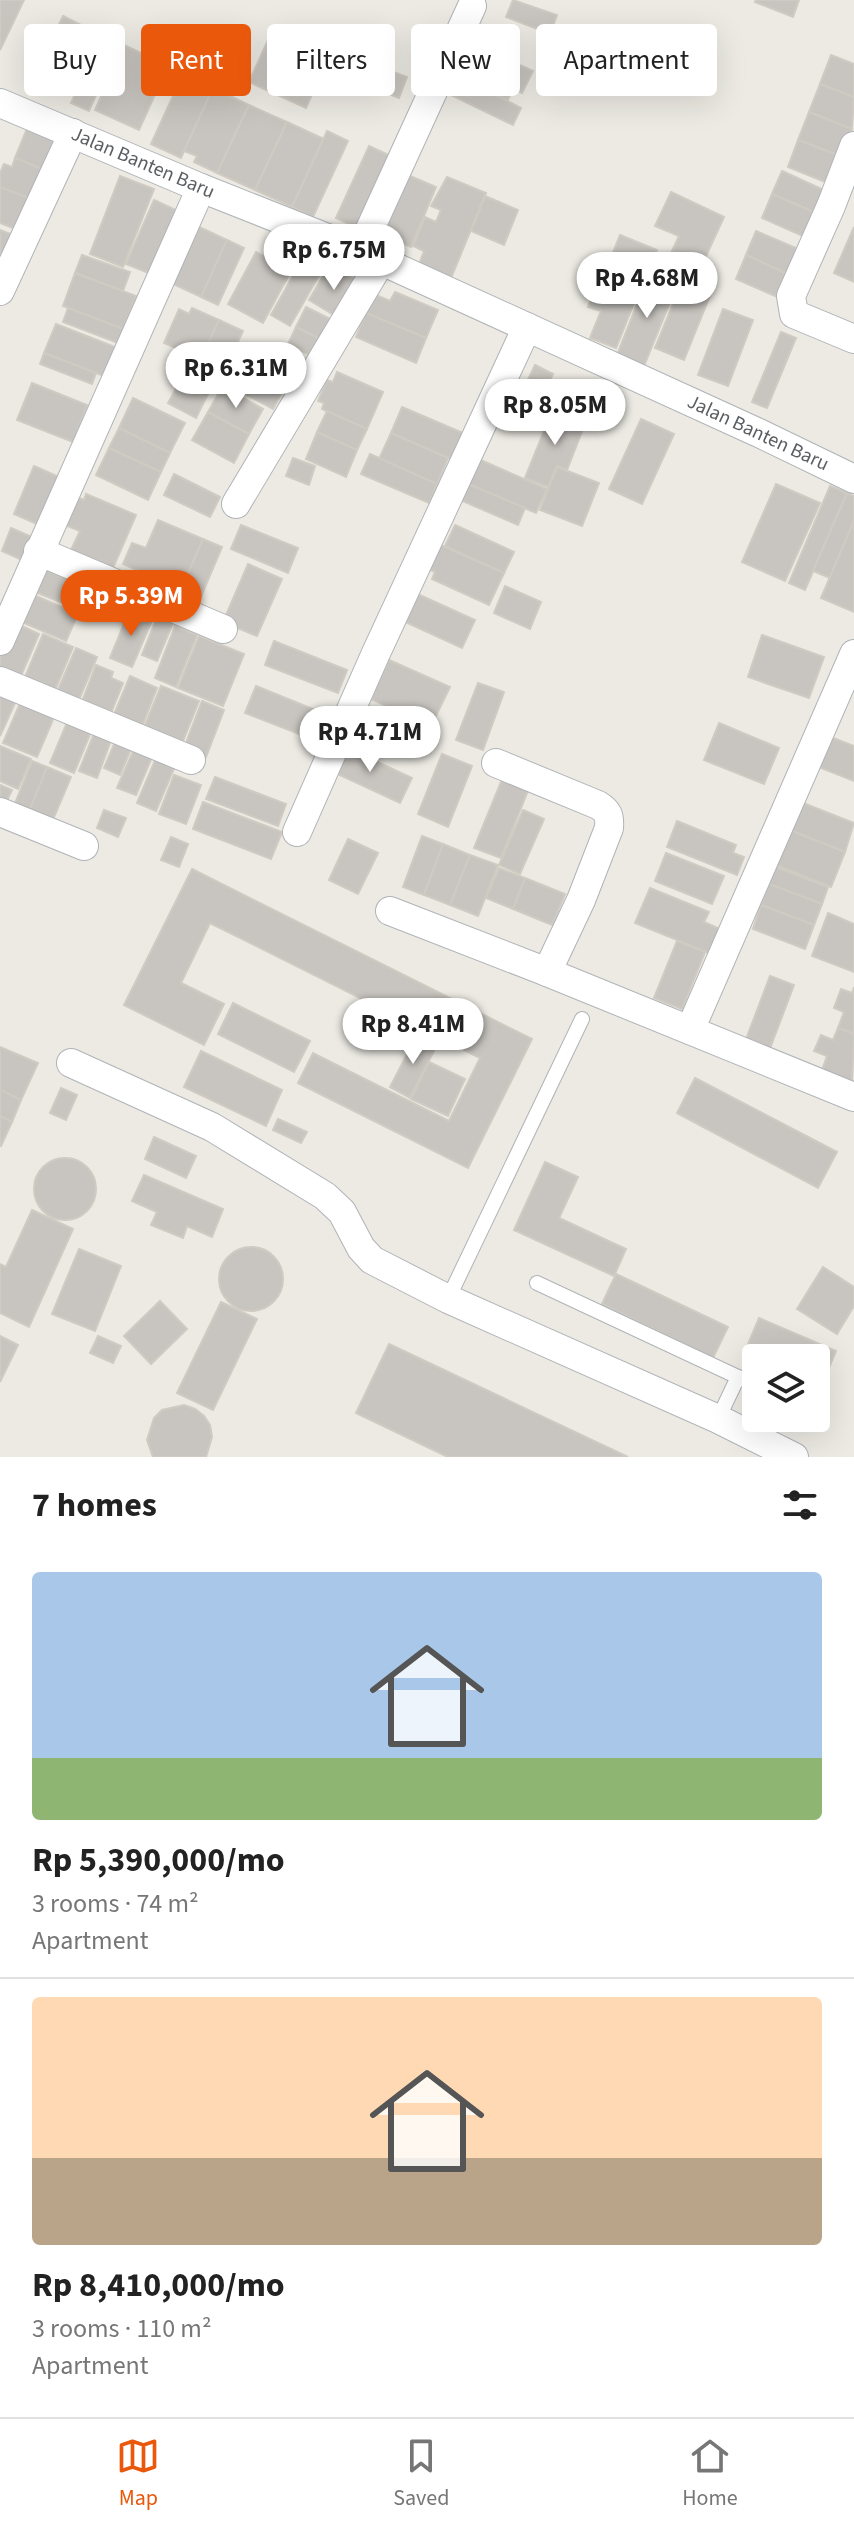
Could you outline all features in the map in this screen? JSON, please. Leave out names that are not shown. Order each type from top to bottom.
[{"type":"street","points":[[236,504],[370,256],[472,6]]},
{"type":"street","name":"Jalan Banten Baru","points":[[0,103],[370,256],[854,479]]},
{"type":"street","points":[[0,291],[73,133]]},
{"type":"street","points":[[854,146],[791,296],[791,307],[794,314],[807,321],[854,339]]},
{"type":"street","points":[[0,641],[201,188]]},
{"type":"street","points":[[297,832],[527,327]]},
{"type":"street","points":[[38,551],[223,629]]},
{"type":"street","points":[[690,1030],[854,654]]},
{"type":"street","points":[[0,681],[191,760]]},
{"type":"street","points":[[496,763],[598,805],[606,810],[610,818],[581,900],[547,972]]},
{"type":"street","points":[[0,812],[84,846]]},
{"type":"street","points":[[390,911],[854,1097]]},
{"type":"street","points":[[71,1063],[212,1127],[325,1196],[342,1212],[361,1248],[372,1260],[448,1299],[718,1419],[794,1457]]},
{"type":"lane","points":[[448,1299],[582,1019]]},
{"type":"lane","points":[[537,1283],[742,1379]]},
{"type":"lane","points":[[718,1419],[738,1377]]},
{"type":"building","points":[[0,0],[24,0],[0,50]]},
{"type":"building","points":[[513,0],[557,15],[554,24],[536,24],[536,29],[506,17]]},
{"type":"building","points":[[756,0],[799,0],[793,17]]},
{"type":"building","points":[[63,16],[79,24],[59,24]]},
{"type":"building","points":[[267,42],[267,90],[251,83]]},
{"type":"building","points":[[125,45],[141,53],[141,96],[154,96],[139,130],[95,110],[101,96],[125,96]]},
{"type":"building","points":[[831,55],[854,64],[854,97],[820,84]]},
{"type":"building","points":[[520,65],[533,71],[520,92]]},
{"type":"building","points":[[395,72],[407,77],[399,98],[394,96]]},
{"type":"building","points":[[820,84],[854,97],[852,129],[809,112]]},
{"type":"building","points":[[74,96],[96,96],[89,111],[71,103]]},
{"type":"building","points":[[173,96],[209,96],[181,158],[151,144]]},
{"type":"building","points":[[209,96],[230,96],[249,105],[217,173],[194,162],[197,156],[184,151]]},
{"type":"building","points":[[280,96],[311,96],[306,108]]},
{"type":"building","points":[[453,96],[498,96],[521,108],[513,125]]},
{"type":"building","points":[[249,105],[287,122],[255,190],[217,173]]},
{"type":"building","points":[[809,112],[852,129],[840,156],[798,140]]},
{"type":"building","points":[[287,122],[324,139],[292,207],[255,190]]},
{"type":"building","points":[[28,126],[60,139],[47,171],[15,158]]},
{"type":"building","points":[[327,131],[348,141],[313,217],[292,207]]},
{"type":"building","points":[[798,140],[840,156],[830,184],[788,167]]},
{"type":"building","points":[[369,146],[397,159],[364,231],[336,218]]},
{"type":"building","points":[[15,158],[47,171],[36,201],[0,187],[4,164],[12,167]]},
{"type":"building","points":[[782,171],[826,191],[816,213],[772,194]]},
{"type":"building","points":[[403,173],[436,187],[411,247],[378,233]]},
{"type":"building","points":[[120,176],[154,189],[123,267],[90,254]]},
{"type":"building","points":[[447,177],[486,193],[449,283],[417,270],[424,251],[413,246],[425,217],[436,222],[441,210],[431,206]]},
{"type":"building","points":[[0,187],[36,201],[23,232],[0,223]]},
{"type":"building","points":[[671,192],[724,217],[702,265],[672,251],[679,236],[655,226]]},
{"type":"building","points":[[772,194],[816,213],[805,237],[762,218]]},
{"type":"building","points":[[485,196],[518,210],[504,245],[471,231]]},
{"type":"building","points":[[154,200],[178,211],[151,274],[126,264]]},
{"type":"building","points":[[197,226],[227,240],[201,297],[171,283]]},
{"type":"building","points":[[854,227],[854,282],[834,273]]},
{"type":"building","points":[[0,230],[18,237],[0,258]]},
{"type":"building","points":[[756,231],[803,251],[792,276],[746,255]]},
{"type":"building","points":[[620,235],[657,250],[638,295],[602,280]]},
{"type":"building","points":[[227,240],[244,248],[218,305],[201,297]]},
{"type":"building","points":[[256,252],[291,271],[263,323],[228,304]]},
{"type":"building","points":[[82,255],[130,272],[123,291],[75,273]]},
{"type":"building","points":[[746,255],[792,276],[782,299],[736,279]]},
{"type":"building","points":[[300,263],[320,274],[290,326],[271,315]]},
{"type":"building","points":[[329,266],[359,282],[339,318],[309,300]]},
{"type":"building","points":[[75,273],[136,296],[123,329],[63,306]]},
{"type":"building","points":[[649,274],[677,285],[644,366],[617,355]]},
{"type":"building","points":[[682,282],[711,293],[684,360],[655,348]]},
{"type":"building","points":[[597,283],[636,298],[616,348],[590,338],[601,311],[588,307]]},
{"type":"building","points":[[395,292],[438,310],[426,338],[366,313],[374,294],[390,301]]},
{"type":"building","points":[[306,307],[334,321],[324,341],[296,327]]},
{"type":"building","points":[[68,308],[123,329],[118,343],[63,322]]},
{"type":"building","points":[[192,308],[219,320],[201,359],[164,343],[179,309],[189,314]]},
{"type":"building","points":[[723,309],[753,320],[728,386],[698,375]]},
{"type":"building","points":[[366,313],[426,338],[416,363],[356,337]]},
{"type":"building","points":[[219,320],[243,331],[225,370],[201,359]]},
{"type":"building","points":[[56,324],[120,349],[109,378],[44,353]]},
{"type":"building","points":[[296,327],[324,341],[316,358],[288,344]]},
{"type":"building","points":[[781,332],[796,338],[767,408],[752,402]]},
{"type":"building","points":[[44,353],[96,373],[92,384],[40,364]]},
{"type":"building","points":[[190,361],[218,375],[206,398],[179,383]]},
{"type":"building","points":[[238,364],[284,389],[273,409],[227,384]]},
{"type":"building","points":[[535,365],[553,374],[540,401],[522,392]]},
{"type":"building","points":[[337,372],[383,392],[367,429],[322,409],[324,403],[318,401],[327,380],[333,382]]},
{"type":"building","points":[[32,383],[87,405],[73,442],[17,420]]},
{"type":"building","points":[[179,383],[206,398],[196,418],[168,403]]},
{"type":"building","points":[[222,387],[263,409],[249,434],[208,412]]},
{"type":"building","points":[[133,398],[185,423],[170,453],[119,428]]},
{"type":"building","points":[[570,403],[581,407],[573,426],[583,429],[567,470],[557,466],[548,487],[525,478],[550,416],[562,421]]},
{"type":"building","points":[[402,407],[470,436],[458,462],[391,433]]},
{"type":"building","points":[[327,411],[367,429],[357,450],[317,432]]},
{"type":"building","points":[[208,412],[249,434],[234,463],[192,440]]},
{"type":"building","points":[[641,419],[674,434],[642,504],[609,489]]},
{"type":"building","points":[[119,428],[170,453],[161,472],[109,448]]},
{"type":"building","points":[[317,432],[357,450],[346,477],[306,459]]},
{"type":"building","points":[[391,433],[448,458],[437,484],[379,459]]},
{"type":"building","points":[[109,448],[161,472],[148,500],[96,475]]},
{"type":"building","points":[[370,454],[437,484],[429,503],[361,474]]},
{"type":"building","points":[[293,458],[315,466],[309,485],[286,476]]},
{"type":"building","points":[[476,458],[547,489],[536,513],[466,483]]},
{"type":"building","points":[[34,466],[59,477],[39,525],[14,514]]},
{"type":"building","points":[[557,467],[599,483],[582,526],[540,510]]},
{"type":"building","points":[[174,474],[220,497],[210,517],[164,495]]},
{"type":"building","points":[[466,483],[525,508],[518,525],[458,499]]},
{"type":"building","points":[[776,484],[820,503],[785,581],[742,562]]},
{"type":"building","points":[[830,486],[847,493],[805,590],[789,583]]},
{"type":"building","points":[[847,493],[854,496],[854,521],[830,578],[813,571]]},
{"type":"building","points":[[86,494],[136,515],[113,568],[71,550],[80,531],[65,525],[77,497],[84,500]]},
{"type":"building","points":[[158,520],[203,539],[178,597],[133,578],[137,570],[123,564],[132,543],[146,548]]},
{"type":"building","points":[[854,521],[854,612],[821,598]]},
{"type":"building","points":[[241,525],[298,548],[288,573],[231,549]]},
{"type":"building","points":[[455,525],[514,552],[504,573],[445,546]]},
{"type":"building","points":[[11,528],[32,537],[22,560],[2,551]]},
{"type":"building","points":[[203,539],[222,547],[197,606],[178,597]]},
{"type":"building","points":[[436,543],[504,573],[489,605],[432,579],[435,572],[424,567]]},
{"type":"building","points":[[43,559],[91,578],[78,609],[30,590]]},
{"type":"building","points":[[248,564],[282,579],[257,636],[223,622]]},
{"type":"building","points":[[505,586],[541,602],[530,629],[494,613]]},
{"type":"building","points":[[413,592],[475,620],[462,648],[401,620]]},
{"type":"building","points":[[29,593],[78,614],[66,641],[17,620]]},
{"type":"building","points":[[130,609],[153,618],[132,667],[110,658]]},
{"type":"building","points":[[157,617],[173,623],[157,661],[142,655]]},
{"type":"building","points":[[13,622],[39,634],[20,678],[0,670],[0,651]]},
{"type":"building","points":[[175,626],[197,635],[176,687],[155,678]]},
{"type":"building","points":[[43,634],[73,647],[53,695],[23,682]]},
{"type":"building","points":[[762,635],[824,657],[809,698],[748,677]]},
{"type":"building","points":[[199,636],[244,654],[223,706],[178,688]]},
{"type":"building","points":[[274,641],[347,670],[338,693],[265,665]]},
{"type":"building","points":[[76,648],[97,657],[78,702],[57,692]]},
{"type":"building","points":[[389,660],[450,687],[431,726],[371,699]]},
{"type":"building","points":[[96,665],[113,672],[111,678],[123,683],[109,718],[80,707]]},
{"type":"building","points":[[130,676],[157,688],[141,729],[113,717]]},
{"type":"building","points":[[0,683],[20,692],[0,736]]},
{"type":"building","points":[[478,683],[504,692],[483,750],[456,740]]},
{"type":"building","points":[[161,686],[199,701],[181,746],[143,730]]},
{"type":"building","points":[[256,686],[335,718],[325,744],[245,713]]},
{"type":"building","points":[[24,694],[58,708],[37,757],[3,743]]},
{"type":"building","points":[[202,701],[224,710],[206,757],[184,748]]},
{"type":"building","points":[[69,718],[93,727],[74,773],[50,763]]},
{"type":"building","points":[[719,723],[779,748],[764,784],[704,760]]},
{"type":"building","points":[[97,726],[114,732],[97,778],[79,771]]},
{"type":"building","points":[[823,734],[854,746],[854,781],[811,764]]},
{"type":"building","points":[[115,742],[131,749],[120,775],[104,768]]},
{"type":"building","points":[[341,745],[412,778],[400,803],[329,770]]},
{"type":"building","points":[[0,746],[31,759],[18,789],[0,781]]},
{"type":"building","points":[[134,749],[152,757],[136,795],[117,788]]},
{"type":"building","points":[[159,751],[178,759],[156,811],[137,803]]},
{"type":"building","points":[[442,754],[472,766],[448,827],[418,814]]},
{"type":"building","points":[[32,761],[47,767],[29,812],[14,806]]},
{"type":"building","points":[[47,767],[71,777],[52,822],[29,812]]},
{"type":"building","points":[[174,775],[201,785],[186,824],[159,814]]},
{"type":"building","points":[[215,777],[286,804],[278,826],[206,799]]},
{"type":"building","points":[[503,777],[529,788],[501,858],[474,848]]},
{"type":"building","points":[[0,785],[12,790],[2,811],[0,810]]},
{"type":"building","points":[[798,801],[854,823],[845,852],[787,829]]},
{"type":"building","points":[[203,802],[282,832],[271,859],[193,829]]},
{"type":"building","points":[[104,810],[126,818],[118,837],[97,828]]},
{"type":"building","points":[[523,810],[544,819],[520,874],[499,865]]},
{"type":"building","points":[[677,821],[736,845],[733,853],[744,857],[737,875],[667,847]]},
{"type":"building","points":[[787,829],[845,852],[831,887],[773,864]]},
{"type":"building","points":[[422,836],[443,844],[424,895],[403,887]]},
{"type":"building","points":[[171,837],[188,844],[179,867],[161,860]]},
{"type":"building","points":[[348,839],[378,853],[358,894],[329,880]]},
{"type":"building","points":[[443,844],[470,855],[450,905],[424,895]]},
{"type":"building","points":[[666,853],[724,876],[712,904],[655,881]]},
{"type":"building","points":[[470,855],[498,865],[478,916],[450,905]]},
{"type":"building","points":[[776,867],[828,887],[822,904],[769,884]]},
{"type":"building","points":[[499,868],[525,878],[513,909],[486,898]]},
{"type":"building","points":[[192,869],[532,1039],[468,1168],[298,1083],[313,1053],[449,1121],[480,1058],[210,923],[181,983],[224,1004],[204,1045],[124,1005]]},
{"type":"building","points":[[525,878],[565,894],[552,925],[513,909]]},
{"type":"building","points":[[769,884],[822,904],[814,925],[761,905]]},
{"type":"building","points":[[650,888],[709,912],[704,922],[720,929],[709,953],[635,923]]},
{"type":"building","points":[[761,905],[814,925],[805,949],[753,929]]},
{"type":"building","points":[[828,913],[854,924],[854,972],[812,956]]},
{"type":"building","points":[[677,941],[705,952],[682,1009],[654,998]]},
{"type":"building","points":[[770,976],[794,985],[769,1051],[745,1042]]},
{"type":"building","points":[[854,987],[854,1034],[838,1028],[844,1012],[834,1008],[841,989],[852,993]]},
{"type":"building","points":[[233,1003],[310,1041],[294,1072],[218,1034]]},
{"type":"building","points":[[838,1028],[854,1034],[852,1085],[821,1073],[827,1056],[814,1051],[821,1035],[833,1040]]},
{"type":"building","points":[[417,1035],[437,1045],[410,1098],[390,1087]]},
{"type":"building","points":[[0,1047],[38,1063],[21,1100],[0,1090]]},
{"type":"building","points":[[201,1051],[282,1090],[266,1126],[184,1087]]},
{"type":"building","points":[[429,1062],[465,1079],[448,1116],[411,1099]]},
{"type":"building","points":[[695,1078],[837,1152],[818,1188],[677,1113]]},
{"type":"building","points":[[61,1088],[77,1095],[66,1120],[50,1113]]},
{"type":"building","points":[[0,1090],[21,1100],[12,1122],[0,1116]]},
{"type":"building","points":[[0,1116],[12,1122],[1,1146],[0,1145]]},
{"type":"building","points":[[278,1119],[307,1132],[301,1143],[273,1130]]},
{"type":"building","points":[[154,1137],[196,1156],[186,1178],[145,1159]]},
{"type":"building","points":[[59,1158],[71,1158],[87,1167],[94,1177],[94,1201],[87,1211],[71,1220],[59,1220],[39,1206],[34,1195],[34,1183],[48,1163]]},
{"type":"building","points":[[545,1162],[578,1177],[559,1218],[626,1249],[614,1276],[514,1230]]},
{"type":"building","points":[[144,1175],[223,1209],[212,1237],[187,1226],[183,1238],[151,1225],[157,1212],[132,1201]]},
{"type":"building","points":[[32,1210],[73,1229],[29,1327],[0,1313],[0,1264],[6,1267]]},
{"type":"building","points":[[251,1247],[269,1253],[277,1261],[283,1279],[277,1297],[269,1305],[251,1311],[233,1305],[225,1297],[219,1279],[225,1261],[233,1253]]},
{"type":"building","points":[[79,1249],[121,1266],[95,1331],[52,1314]]},
{"type":"building","points":[[823,1267],[854,1287],[854,1306],[837,1334],[797,1309]]},
{"type":"building","points":[[616,1274],[728,1327],[713,1358],[602,1304]]},
{"type":"building","points":[[160,1301],[187,1329],[151,1364],[124,1336]]},
{"type":"building","points":[[221,1302],[257,1319],[213,1410],[177,1393]]},
{"type":"building","points":[[759,1318],[820,1344],[748,1344]]},
{"type":"building","points":[[0,1336],[18,1345],[0,1382]]},
{"type":"building","points":[[98,1336],[121,1346],[113,1363],[90,1353]]},
{"type":"building","points":[[389,1344],[628,1457],[448,1457],[356,1413]]},
{"type":"building","points":[[830,1348],[836,1351],[830,1365]]},
{"type":"building","points":[[184,1405],[195,1409],[210,1425],[212,1437],[206,1457],[153,1457],[147,1440],[154,1418],[162,1410]]}]
